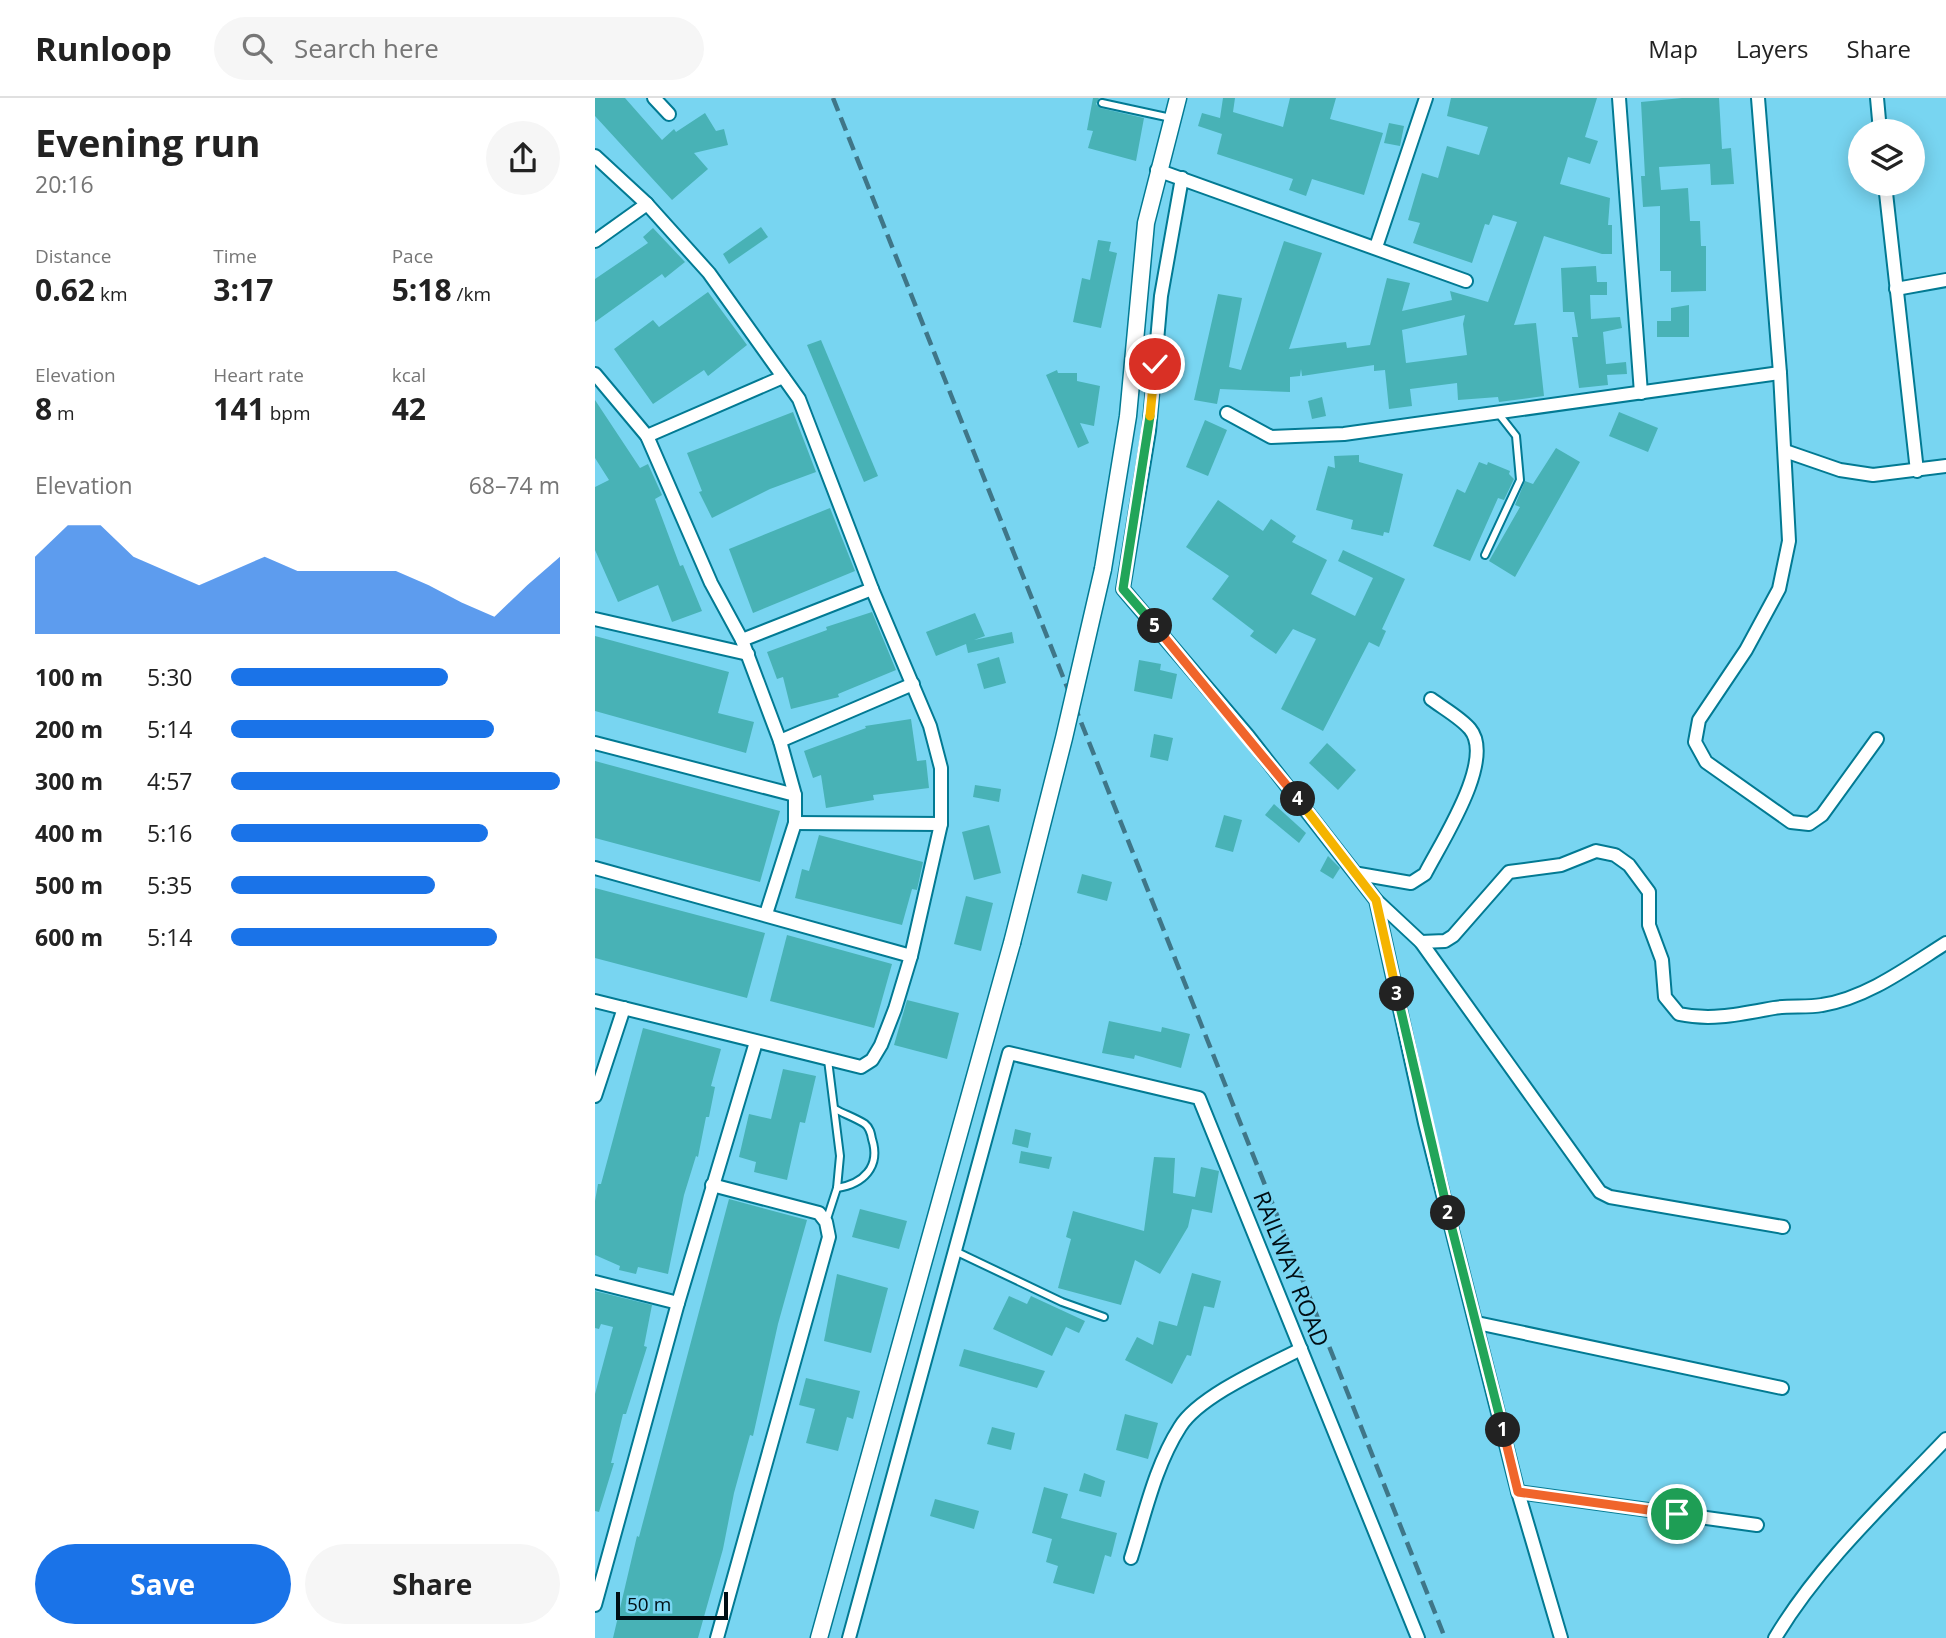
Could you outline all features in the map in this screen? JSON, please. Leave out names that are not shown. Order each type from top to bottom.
[{"type":"main road","points":[[818,1638],[1012,943],[1067,725],[1103,569],[1128,416],[1146,223],[1157,170],[1178,98]]},
{"type":"street","points":[[654,98],[669,114]]},
{"type":"street","points":[[1376,247],[1426,98]]},
{"type":"street","points":[[1619,98],[1641,393]]},
{"type":"street","points":[[1758,98],[1780,373],[1790,541],[1779,589],[1746,650],[1699,720],[1695,742],[1706,762],[1791,822],[1809,824],[1822,815],[1877,739]]},
{"type":"street","points":[[1877,98],[1879,119]]},
{"type":"street","points":[[595,156],[647,204],[709,273],[799,399],[872,589],[930,726],[940,768],[941,824],[911,956],[890,1021],[872,1060],[861,1067],[595,1001]]},
{"type":"street","points":[[1157,170],[1466,281]]},
{"type":"street","points":[[1182,178],[1161,296],[1149,431],[1123,589],[1248,736],[1359,874],[1376,900],[1421,942],[1600,1192],[1610,1197],[1783,1227]]},
{"type":"street","points":[[1886,196],[1917,471]]},
{"type":"street","points":[[595,241],[647,204]]},
{"type":"street","points":[[1896,289],[1946,280]]},
{"type":"street","points":[[1138,295],[1161,296]]},
{"type":"street","points":[[1227,413],[1257,431],[1283,438],[1344,434],[1780,373]]},
{"type":"street","points":[[595,374],[646,436],[712,583],[742,640],[780,741],[795,795],[795,822],[766,914]]},
{"type":"street","points":[[646,436],[783,377]]},
{"type":"street","points":[[1785,451],[1840,470],[1873,475],[1946,466]]},
{"type":"street","points":[[742,640],[872,589]]},
{"type":"street","points":[[595,619],[748,654]]},
{"type":"street","points":[[780,741],[913,684]]},
{"type":"street","points":[[1359,874],[1411,883],[1418,881],[1425,874],[1472,781],[1477,741],[1470,729],[1431,699]]},
{"type":"street","points":[[595,743],[795,795]]},
{"type":"street","points":[[795,822],[941,824]]},
{"type":"street","points":[[1421,942],[1445,941],[1453,936],[1509,872],[1560,865],[1597,850],[1615,855],[1629,865],[1649,892],[1649,926],[1662,960],[1665,997],[1679,1014],[1714,1018],[1787,1005],[1824,1005],[1852,997],[1896,975],[1946,943]]},
{"type":"street","points":[[595,868],[911,956]]},
{"type":"street","points":[[1376,900],[1425,1123],[1518,1492],[1561,1638]]},
{"type":"street","points":[[595,1096],[624,1008]]},
{"type":"street","points":[[595,1605],[678,1303],[756,1042]]},
{"type":"street","name":"RAILWAY ROAD","points":[[955,1251],[1009,1053],[1199,1098],[1418,1638]]},
{"type":"street","points":[[712,1185],[819,1213],[826,1222],[829,1237],[717,1638]]},
{"type":"street","points":[[849,1638],[955,1251]]},
{"type":"street","points":[[595,1282],[678,1303]]},
{"type":"street","points":[[1477,1323],[1781,1388]]},
{"type":"street","points":[[1131,1558],[1157,1476],[1181,1425],[1216,1394],[1301,1349]]},
{"type":"street","points":[[1775,1638],[1831,1562],[1946,1439]]},
{"type":"street","points":[[1518,1492],[1757,1525]]},
{"type":"lane","points":[[1102,103],[1171,118]]},
{"type":"lane","points":[[1485,555],[1520,480],[1516,436],[1498,413]]},
{"type":"lane","points":[[826,1222],[837,1188],[840,1137],[828,1060]]},
{"type":"lane","points":[[835,1109],[865,1125],[876,1150],[873,1165],[865,1177],[853,1186],[837,1188]]},
{"type":"lane","points":[[955,1251],[1104,1317]]},
{"type":"building","points":[[595,98],[625,98],[662,140],[674,129],[676,132],[705,113],[716,131],[724,129],[728,145],[694,153],[708,169],[672,200],[595,116]]},
{"type":"building","points":[[1093,98],[1099,98],[1096,104],[1100,108],[1144,118],[1136,161],[1088,148],[1093,131],[1087,130]]},
{"type":"building","points":[[1223,98],[1235,98],[1233,112],[1283,127],[1290,98],[1336,98],[1330,119],[1383,133],[1364,195],[1312,179],[1306,196],[1289,190],[1293,179],[1217,154],[1222,134],[1198,126],[1202,113],[1220,118]]},
{"type":"building","points":[[1451,98],[1597,98],[1585,137],[1598,141],[1590,164],[1568,157],[1560,184],[1610,198],[1608,225],[1612,225],[1612,254],[1602,254],[1544,236],[1514,325],[1536,323],[1544,396],[1499,402],[1498,397],[1458,400],[1457,383],[1410,389],[1412,406],[1389,409],[1385,370],[1374,371],[1374,365],[1302,376],[1301,369],[1300,376],[1290,377],[1290,392],[1220,389],[1217,404],[1194,400],[1218,294],[1242,298],[1229,367],[1241,370],[1284,241],[1322,253],[1289,349],[1346,342],[1347,348],[1370,345],[1387,278],[1410,283],[1402,311],[1452,300],[1450,291],[1488,302],[1517,222],[1493,215],[1489,225],[1485,224],[1472,263],[1413,243],[1420,223],[1408,220],[1422,173],[1438,178],[1447,146],[1479,155],[1488,127],[1447,116]],"holes":[[[1465,315],[1463,324],[1467,355],[1406,363],[1402,330]]]},
{"type":"building","points":[[1719,98],[1722,149],[1731,148],[1734,184],[1711,185],[1710,164],[1659,167],[1661,190],[1688,188],[1690,221],[1700,221],[1701,246],[1706,246],[1706,291],[1671,292],[1671,271],[1660,271],[1660,206],[1643,207],[1641,176],[1645,176],[1641,102]]},
{"type":"building","points":[[1389,123],[1404,126],[1400,146],[1384,143]]},
{"type":"building","points":[[761,227],[768,237],[729,264],[723,254]]},
{"type":"building","points":[[653,228],[685,262],[665,278],[662,274],[595,322],[595,279],[648,243],[643,237]]},
{"type":"building","points":[[1098,240],[1111,242],[1109,251],[1117,253],[1101,328],[1073,322],[1082,278],[1090,280]]},
{"type":"building","points":[[1596,266],[1597,282],[1607,282],[1607,295],[1590,295],[1591,319],[1620,317],[1622,328],[1603,332],[1606,364],[1626,362],[1627,374],[1607,375],[1608,385],[1579,388],[1572,337],[1578,337],[1574,312],[1563,312],[1561,268]]},
{"type":"building","points":[[708,292],[747,345],[708,376],[704,370],[653,404],[614,349],[653,320],[659,327]]},
{"type":"building","points":[[1689,305],[1689,337],[1657,337],[1657,321],[1671,321],[1671,308]]},
{"type":"building","points":[[821,340],[878,476],[864,482],[807,345]]},
{"type":"building","points":[[1057,370],[1058,373],[1077,373],[1077,381],[1100,386],[1094,426],[1080,423],[1089,443],[1078,448],[1046,375]]},
{"type":"building","points":[[1322,397],[1326,416],[1312,419],[1308,401]]},
{"type":"building","points":[[595,400],[640,468],[648,464],[662,495],[655,499],[680,566],[683,565],[702,611],[672,622],[658,585],[618,602],[595,550],[595,487],[609,480],[595,458]]},
{"type":"building","points":[[793,412],[816,472],[770,489],[712,518],[699,492],[702,491],[687,453]]},
{"type":"building","points":[[1619,412],[1658,428],[1648,452],[1609,436]]},
{"type":"building","points":[[1205,420],[1227,430],[1208,476],[1186,467]]},
{"type":"building","points":[[1556,448],[1580,462],[1515,577],[1489,561],[1520,507],[1515,505],[1525,481],[1533,484]]},
{"type":"building","points":[[1359,455],[1359,462],[1403,474],[1389,533],[1384,532],[1383,536],[1351,529],[1353,520],[1316,510],[1328,466],[1335,468],[1334,456]]},
{"type":"building","points":[[1479,462],[1487,465],[1488,462],[1510,471],[1509,474],[1514,479],[1504,500],[1498,498],[1470,561],[1433,546],[1457,489],[1465,493]]},
{"type":"building","points":[[1218,500],[1263,531],[1271,519],[1296,536],[1292,542],[1327,560],[1311,594],[1355,616],[1373,578],[1338,561],[1343,550],[1405,579],[1382,629],[1386,631],[1379,647],[1369,642],[1323,731],[1281,709],[1316,639],[1293,629],[1276,654],[1250,636],[1254,631],[1212,599],[1229,576],[1186,547]]},
{"type":"building","points":[[830,508],[855,571],[753,613],[729,549]]},
{"type":"building","points":[[872,612],[896,670],[838,694],[839,697],[791,709],[783,677],[777,679],[767,652],[827,630],[826,627]]},
{"type":"building","points":[[975,613],[985,636],[974,640],[1012,632],[1014,643],[968,653],[966,644],[936,656],[926,632]]},
{"type":"building","points":[[595,636],[729,672],[718,713],[754,722],[746,753],[595,711]]},
{"type":"building","points":[[999,657],[1006,683],[984,689],[977,664]]},
{"type":"building","points":[[1139,660],[1161,664],[1160,670],[1177,674],[1172,699],[1134,691]]},
{"type":"building","points":[[911,719],[917,761],[926,760],[929,788],[873,795],[874,800],[826,808],[821,775],[813,778],[804,751],[866,728],[865,726]]},
{"type":"building","points":[[1154,734],[1173,738],[1168,761],[1150,757]]},
{"type":"building","points":[[1327,743],[1356,770],[1338,790],[1309,763]]},
{"type":"building","points":[[595,761],[780,811],[760,882],[595,838]]},
{"type":"building","points":[[975,785],[1001,789],[999,802],[973,797]]},
{"type":"building","points":[[1274,804],[1306,833],[1299,843],[1265,815]]},
{"type":"building","points":[[1224,815],[1242,820],[1233,852],[1215,847]]},
{"type":"building","points":[[989,825],[1001,873],[974,880],[962,832]]},
{"type":"building","points":[[819,835],[923,862],[917,890],[912,889],[902,925],[795,898],[802,869],[809,871]]},
{"type":"building","points":[[1328,856],[1340,868],[1333,879],[1320,871]]},
{"type":"building","points":[[1082,874],[1112,882],[1107,901],[1077,893]]},
{"type":"building","points":[[595,888],[765,933],[747,998],[595,958]]},
{"type":"building","points":[[966,896],[993,903],[981,951],[954,944]]},
{"type":"building","points":[[787,935],[892,964],[874,1028],[770,1001]]},
{"type":"building","points":[[907,1000],[959,1013],[947,1059],[894,1045]]},
{"type":"building","points":[[1109,1021],[1161,1032],[1162,1027],[1190,1034],[1181,1068],[1135,1055],[1134,1059],[1102,1053]]},
{"type":"building","points":[[643,1028],[721,1049],[711,1086],[715,1087],[709,1117],[706,1117],[698,1157],[696,1156],[684,1195],[668,1274],[638,1267],[636,1274],[619,1270],[620,1266],[595,1255],[595,1201],[598,1184],[601,1184]]},
{"type":"building","points":[[783,1069],[816,1076],[805,1123],[800,1122],[787,1180],[754,1172],[756,1162],[739,1157],[749,1114],[771,1119]]},
{"type":"building","points":[[1015,1129],[1031,1133],[1028,1148],[1012,1144]]},
{"type":"building","points":[[1021,1151],[1052,1157],[1049,1169],[1019,1163]]},
{"type":"building","points":[[1154,1157],[1175,1158],[1173,1193],[1195,1197],[1201,1167],[1219,1171],[1212,1213],[1192,1209],[1188,1227],[1160,1274],[1135,1260],[1121,1305],[1058,1288],[1071,1239],[1066,1237],[1073,1211],[1144,1231]]},
{"type":"building","points":[[729,1199],[807,1220],[778,1324],[753,1436],[750,1435],[734,1493],[723,1549],[698,1638],[613,1638],[637,1536],[639,1537]]},
{"type":"building","points":[[860,1209],[907,1221],[899,1249],[852,1237]]},
{"type":"building","points":[[1192,1273],[1221,1281],[1214,1308],[1204,1306],[1191,1356],[1187,1355],[1172,1384],[1125,1360],[1137,1337],[1153,1345],[1159,1321],[1177,1326]]},
{"type":"building","points":[[837,1274],[888,1288],[871,1353],[824,1341]]},
{"type":"building","points":[[595,1291],[652,1305],[644,1346],[647,1347],[626,1414],[623,1414],[611,1463],[614,1463],[599,1512],[595,1511],[595,1394],[613,1327],[601,1324],[599,1329],[595,1328]]},
{"type":"building","points":[[1009,1296],[1027,1304],[1031,1296],[1085,1321],[1079,1333],[1066,1327],[1052,1356],[993,1329]]},
{"type":"building","points":[[964,1349],[1045,1371],[1037,1388],[959,1366]]},
{"type":"building","points":[[806,1378],[860,1391],[853,1419],[847,1417],[838,1451],[806,1443],[815,1409],[799,1405]]},
{"type":"building","points":[[1125,1414],[1158,1423],[1148,1459],[1116,1450]]},
{"type":"building","points":[[992,1427],[1015,1433],[1011,1450],[987,1444]]},
{"type":"building","points":[[1084,1473],[1105,1481],[1101,1497],[1079,1491]]},
{"type":"building","points":[[1044,1487],[1068,1494],[1061,1518],[1117,1533],[1111,1557],[1105,1555],[1094,1594],[1053,1583],[1058,1566],[1046,1562],[1052,1539],[1032,1533]]},
{"type":"building","points":[[935,1499],[979,1511],[974,1529],[930,1516]]},
{"type":"railway","points":[[833,98],[1445,1638]]},
{"type":"route","points":[[1155,364],[1135,530],[1123,589],[1248,736],[1359,874],[1376,900],[1425,1123],[1518,1492],[1677,1514]]}]
